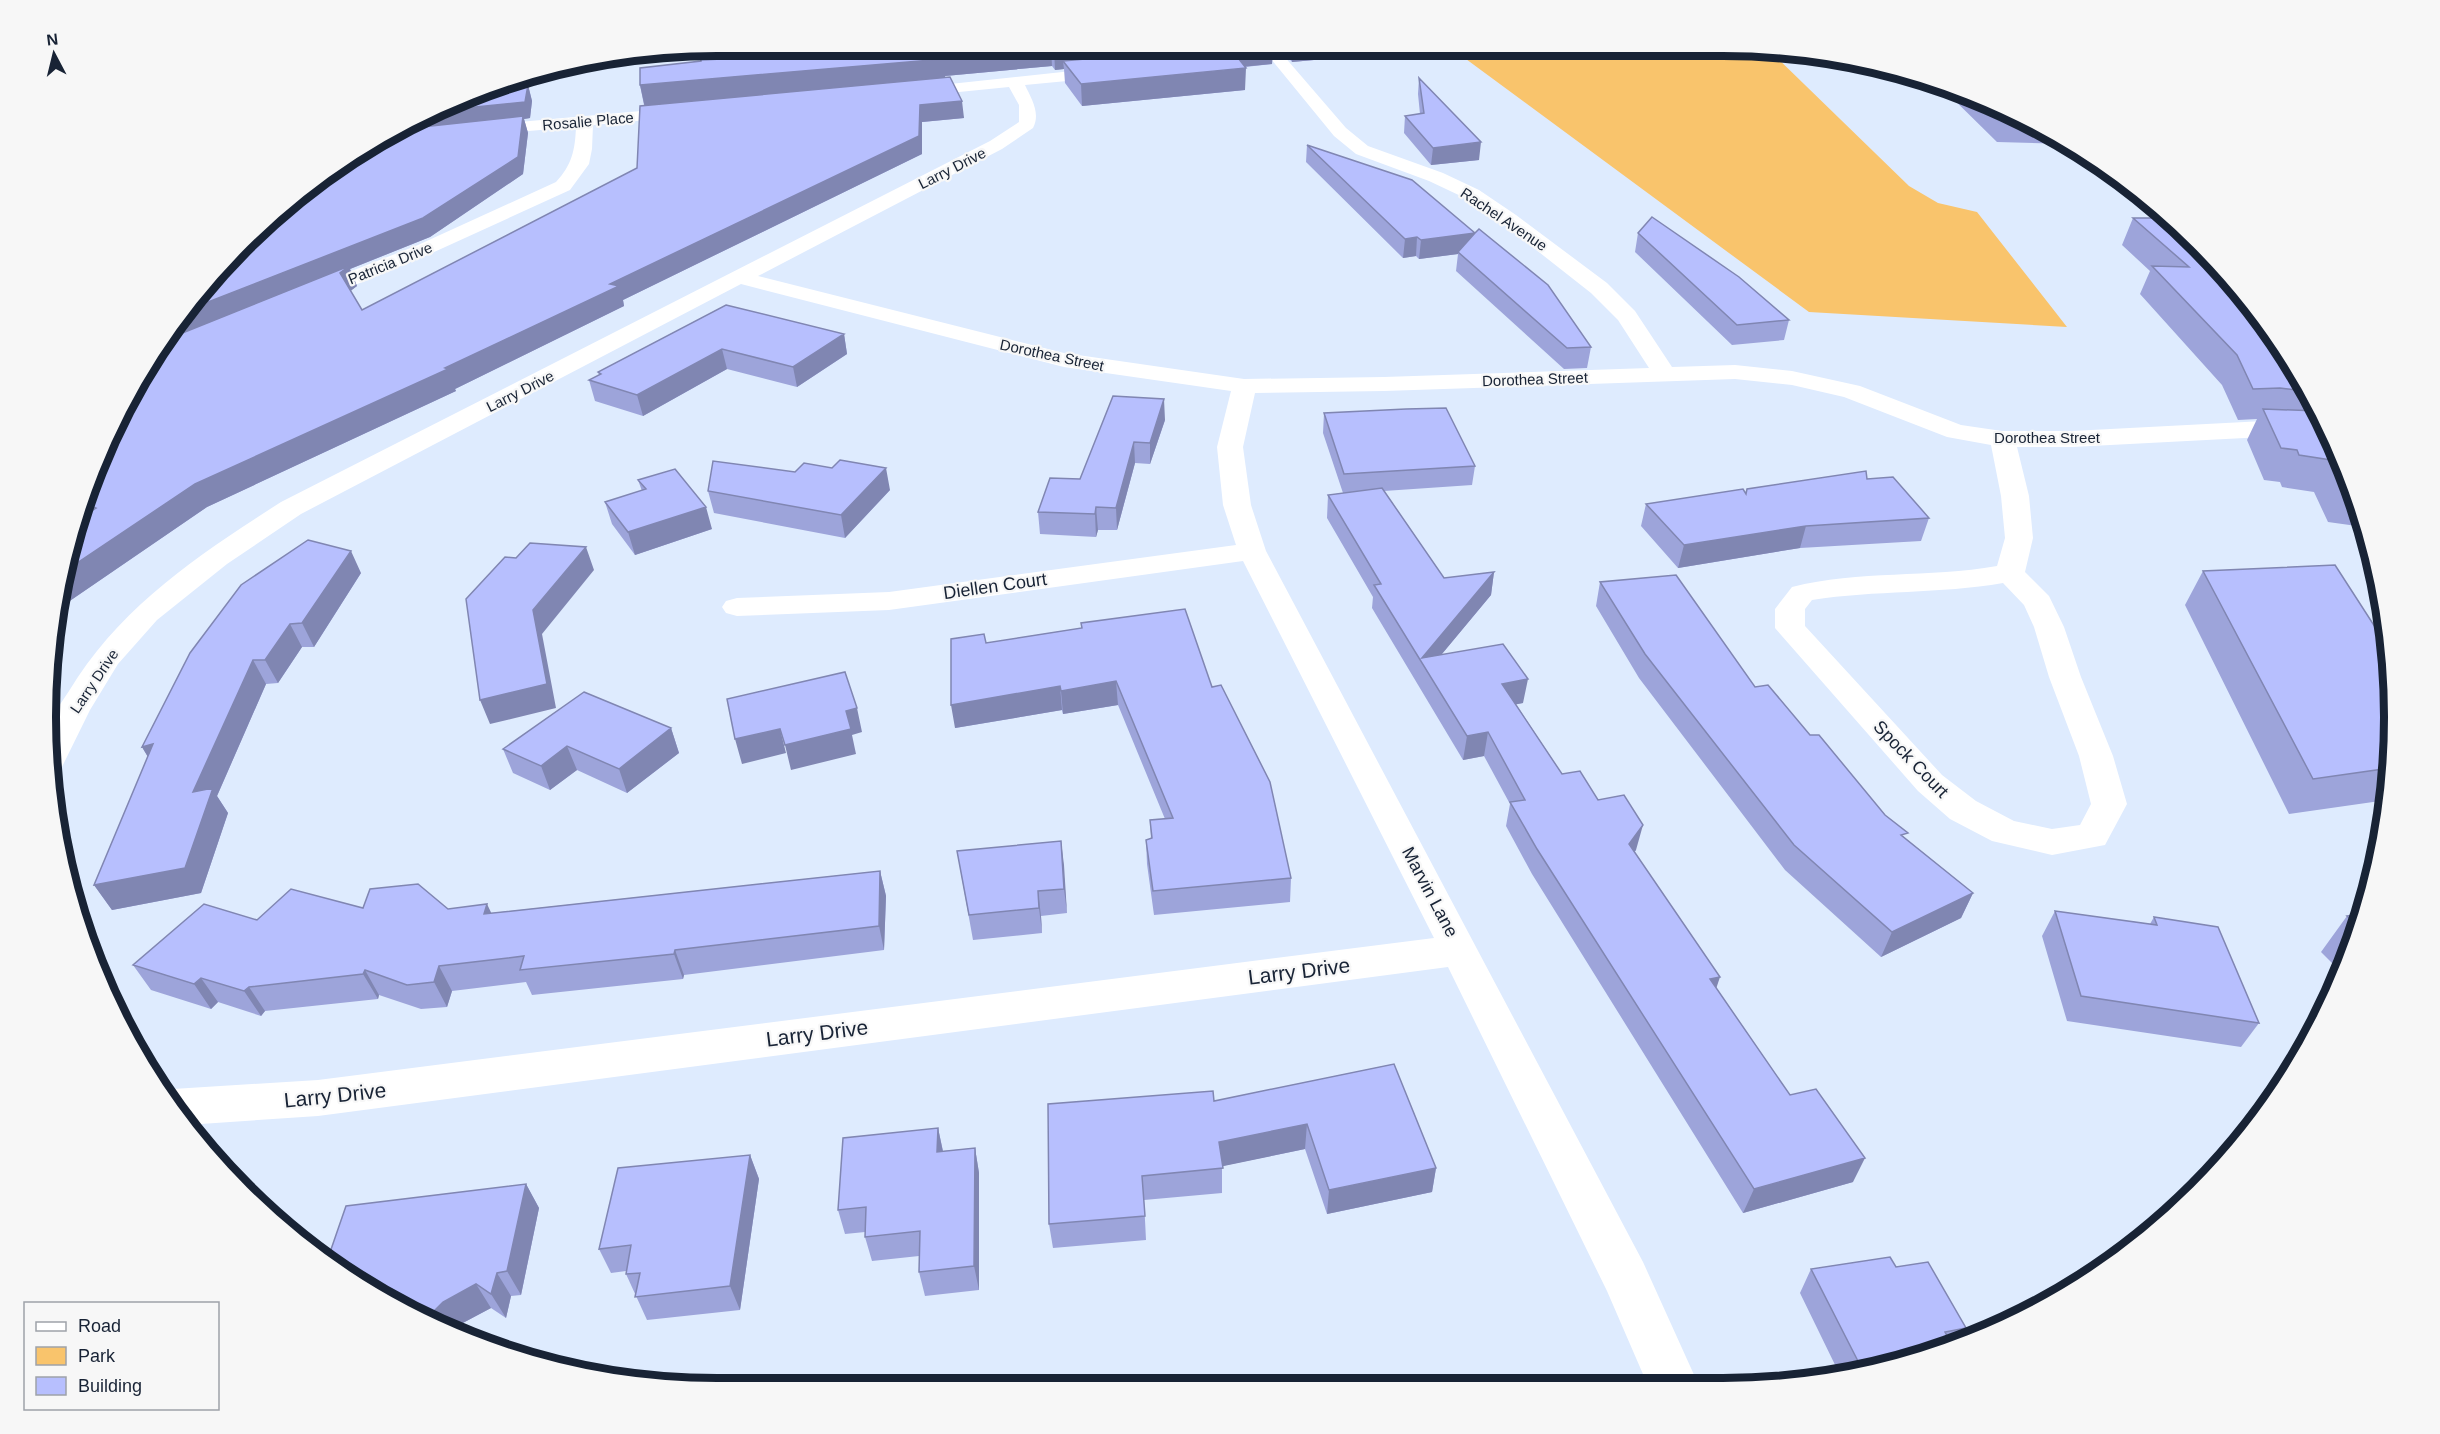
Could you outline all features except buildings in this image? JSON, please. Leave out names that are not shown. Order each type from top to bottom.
[{"type":"street","name":"Rachel Avenue","points":[[1275,55],[1340,132],[1362,150],[1436,177],[1472,194],[1509,219],[1599,288],[1627,316],[1664,373]]},
{"type":"street","points":[[887,94],[1125,70]]},
{"type":"street","name":"Larry Drive","points":[[57,745],[68,721],[107,657],[153,608],[215,557],[291,508],[996,145],[1026,124],[1027,105],[1015,82]]},
{"type":"street","name":"Rosalie Place","points":[[460,133],[701,111]]},
{"type":"street","name":"Patricia Drive","points":[[292,303],[435,244],[563,186],[577,171],[581,162],[584,152],[585,121]]},
{"type":"street","name":"Dorothea Street","points":[[741,278],[1064,360],[1244,386],[1735,372],[1792,378],[1851,391],[1956,432],[2002,440],[2072,439],[2264,429],[2321,434]]},
{"type":"street","name":"Marvin Lane","points":[[1244,386],[1230,447],[1237,506],[1252,551],[1460,950],[1626,1278],[1671,1378]]},
{"type":"street","points":[[2002,440],[2015,496],[2019,538],[2010,573]]},
{"type":"street","name":"Diellen Court","points":[[737,607],[889,601],[1252,551]]},
{"type":"street","name":"Spock Court","points":[[2010,573],[2038,602],[2042,610],[2096,756],[2109,804],[2092,836],[2052,842],[2005,832],[1963,810],[1930,783],[1790,627],[1790,609],[1802,593],[1837,586],[1973,581],[2010,573]]},
{"type":"street","name":"Larry Drive","points":[[182,1106],[318,1098],[1460,950]]},
{"type":"green space","points":[[1460,55],[1723,55],[1777,58],[1909,186],[1938,203],[1977,212],[2067,327],[1809,312]]}]
